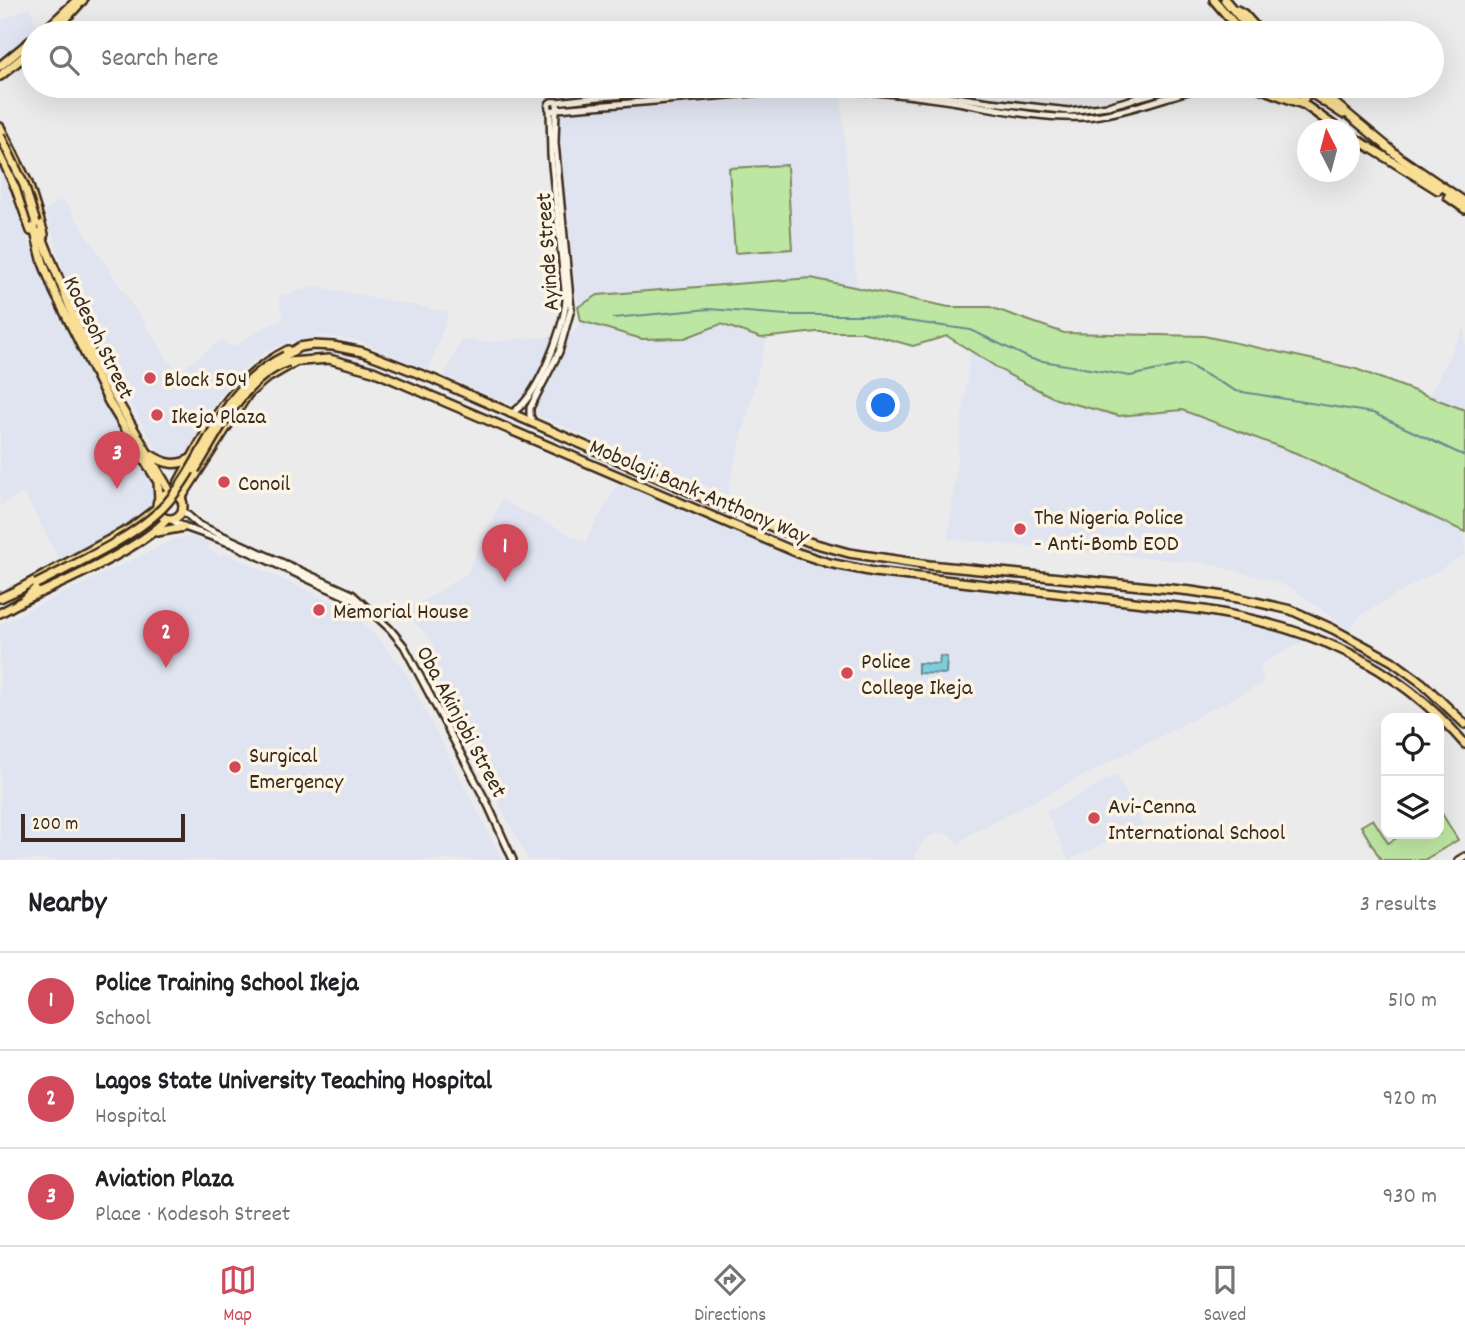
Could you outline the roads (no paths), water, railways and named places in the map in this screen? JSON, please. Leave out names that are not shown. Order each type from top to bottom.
[{"type":"main road","points":[[55,21],[77,0]]},
{"type":"main road","points":[[64,21],[83,0]]},
{"type":"main road","points":[[1214,0],[1232,21]]},
{"type":"main road","points":[[1225,0],[1243,21]]},
{"type":"main road","points":[[1233,8],[1250,21]]},
{"type":"main road","points":[[0,66],[21,49]]},
{"type":"main road","points":[[0,76],[21,59]]},
{"type":"main road","points":[[1286,98],[1302,104]]},
{"type":"main road","points":[[1294,98],[1324,119]]},
{"type":"main road","points":[[1302,104],[1304,98]]},
{"type":"main road","points":[[1318,98],[1340,114],[1346,114]]},
{"type":"main road","points":[[1328,98],[1402,159],[1465,202]]},
{"type":"main road","points":[[0,127],[36,206],[52,269]]},
{"type":"main road","points":[[0,135],[24,185],[35,223]]},
{"type":"main road","points":[[1360,142],[1465,209]]},
{"type":"main road","points":[[0,143],[35,223]]},
{"type":"main road","points":[[14,155],[6,151],[1,156],[26,212],[43,263]]},
{"type":"main road","name":"Kodesoh Street","points":[[35,223],[43,263],[72,330],[109,402],[158,482],[158,504]]},
{"type":"main road","name":"Kodesoh Street","points":[[35,223],[81,334],[172,493]]},
{"type":"main road","name":"Mobolaji Bank-Anthony Way","points":[[0,598],[36,585],[130,539],[158,518],[191,478],[245,392],[299,347],[333,345],[363,352],[433,379],[727,509],[827,547],[929,565],[1238,598],[1304,615],[1392,661],[1422,683],[1465,724]]},
{"type":"main road","points":[[172,493],[214,420],[246,377],[269,359],[299,347]]},
{"type":"main road","name":"Mobolaji Bank-Anthony Way","points":[[287,359],[329,359],[362,368],[798,553],[829,563],[896,575],[1250,617],[1325,641],[1398,683],[1437,714],[1465,744]]},
{"type":"main road","points":[[24,600],[127,548],[169,519],[178,517],[183,511],[181,498],[248,394],[264,380],[298,360]]},
{"type":"main road","points":[[544,444],[550,432]]},
{"type":"main road","points":[[198,447],[203,456],[210,454]]},
{"type":"main road","points":[[149,454],[160,461],[173,464],[192,457]]},
{"type":"main road","points":[[19,589],[119,534],[158,504],[165,494],[172,493],[181,498]]},
{"type":"main road","points":[[158,504],[161,515],[169,519]]},
{"type":"main road","points":[[150,534],[184,527]]},
{"type":"main road","points":[[119,534],[127,541],[127,548]]},
{"type":"main road","name":"Mobolaji Bank-Anthony Way","points":[[0,613],[24,600],[36,585]]},
{"type":"main road","points":[[1123,600],[1135,599],[1140,594],[1137,589],[1124,585]]},
{"type":"main road","points":[[1157,588],[1147,590],[1144,597],[1157,604]]},
{"type":"street","points":[[555,108],[596,98]]},
{"type":"street","points":[[555,108],[684,98]]},
{"type":"street","points":[[932,98],[1051,116],[1084,117],[1164,98]]},
{"type":"street","points":[[957,98],[1069,111],[1108,106],[1137,98]]},
{"type":"street","name":"Ayinde Street","points":[[510,414],[517,411],[525,400],[553,353],[565,317],[566,300],[551,155],[555,108]]},
{"type":"street","name":"Ayinde Street","points":[[534,424],[530,408],[559,352],[571,309],[555,143],[555,108]]},
{"type":"street","name":"Oba Akinjobi Street","points":[[183,511],[198,525],[352,594],[378,618],[404,646],[488,805],[513,860]]},
{"type":"street","points":[[169,519],[184,527],[216,537],[358,602]]},
{"type":"street","points":[[1458,860],[1465,856]]},
{"type":"water","points":[[940,656],[947,657],[946,674],[918,673],[918,663],[939,664]]},
{"type":"waterway","points":[[613,318],[709,309],[786,315],[865,315],[971,330],[1031,359],[1130,376],[1186,364],[1236,391],[1373,413],[1465,456]]},
{"type":"place","name":"Block 504","points":[[150,378]]},
{"type":"place","name":"Ikeja Plaza","points":[[157,415]]},
{"type":"place","name":"Conoil","points":[[224,482]]},
{"type":"place","name":"Aviation Plaza","points":[[117,489]]},
{"type":"place","name":"The Nigeria Police - Anti-Bomb EOD","points":[[1020,529]]},
{"type":"place","name":"Police Training School Ikeja","points":[[505,582]]},
{"type":"place","name":"Memorial House","points":[[319,610]]},
{"type":"place","name":"Lagos State University Teaching Hospital","points":[[166,668]]},
{"type":"place","name":"Police College Ikeja","points":[[847,673]]},
{"type":"place","name":"Surgical Emergency","points":[[235,767]]},
{"type":"place","name":"Avi-Cenna International School","points":[[1094,818]]}]
